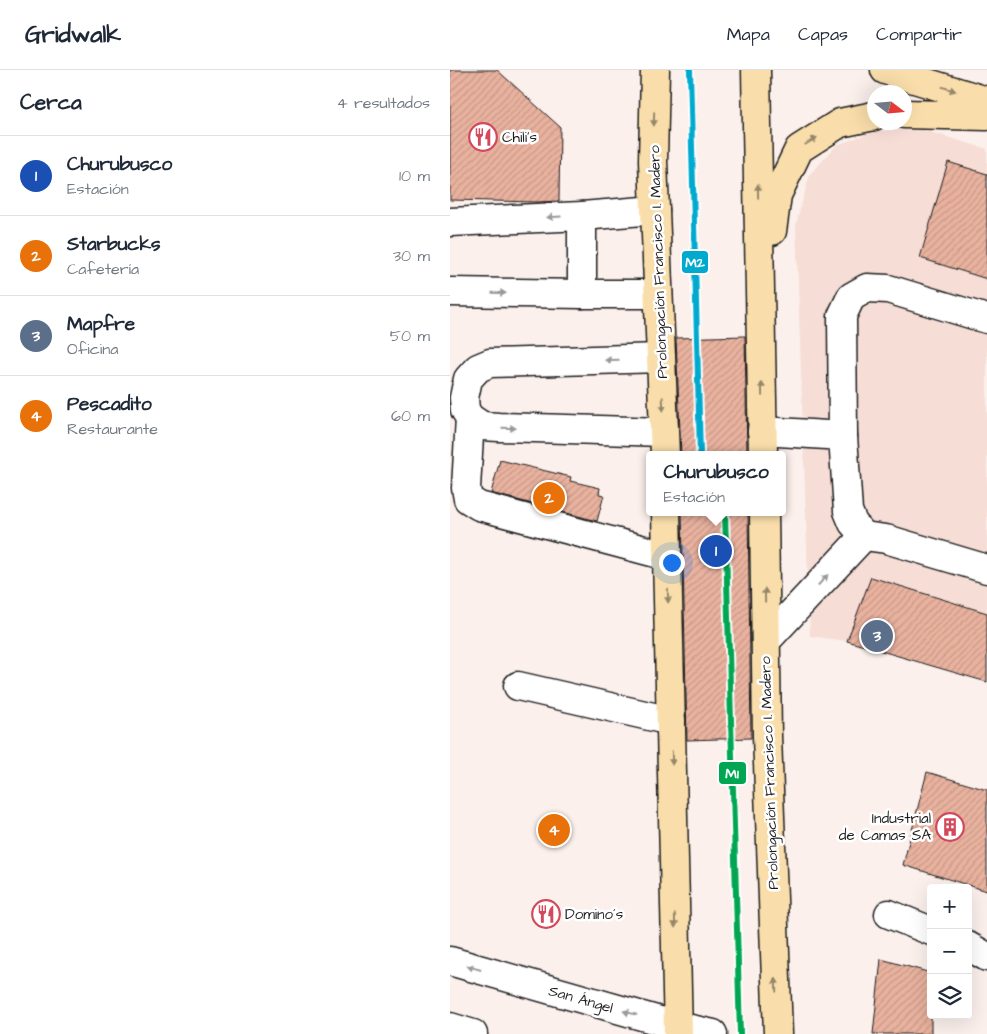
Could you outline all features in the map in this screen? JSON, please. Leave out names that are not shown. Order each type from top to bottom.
[{"type":"highway","name":"Prolongación Francisco I. Madero","points":[[655,70],[653,161],[664,443]]},
{"type":"highway","points":[[756,70],[763,443]]},
{"type":"highway","points":[[885,70],[987,101]]},
{"type":"highway","points":[[912,114],[987,116]]},
{"type":"highway","points":[[760,317],[777,195],[799,149],[840,123],[867,117]]},
{"type":"highway","points":[[666,516],[678,1030]]},
{"type":"highway","name":"Prolongación Francisco I. Madero","points":[[764,516],[767,736],[778,1034]]},
{"type":"street","points":[[450,222],[582,216],[655,210]]},
{"type":"street","points":[[582,216],[582,294]]},
{"type":"street","points":[[987,319],[888,289],[867,288],[851,296],[842,316],[843,436],[848,511],[853,523],[864,536],[886,539],[987,569]]},
{"type":"street","points":[[450,292],[658,294]]},
{"type":"street","points":[[661,358],[490,363],[478,368],[468,379],[464,398],[465,410],[470,418],[482,426],[664,443]]},
{"type":"street","points":[[470,418],[466,488],[468,499],[479,506],[667,556]]},
{"type":"street","points":[[763,443],[843,436]]},
{"type":"street","points":[[766,641],[864,536]]},
{"type":"street","points":[[518,686],[671,721]]},
{"type":"street","points":[[889,914],[927,929]]},
{"type":"street","points":[[972,948],[987,957]]},
{"type":"street","name":"San Ángel","points":[[450,961],[678,1030],[713,1034]]},
{"type":"street","points":[[450,1027],[473,1034]]},
{"type":"shaded area","points":[[920,129],[987,149],[987,682],[847,641],[810,636],[796,224],[810,174],[837,145],[875,131]]},
{"type":"building","points":[[450,70],[497,70],[560,127],[559,201],[450,200]]},
{"type":"building","points":[[948,162],[987,174],[987,279],[920,258]]},
{"type":"building","points":[[745,336],[747,451],[681,451],[676,338]]},
{"type":"building","points":[[500,460],[571,477],[570,481],[600,488],[599,494],[604,495],[597,521],[491,493]]},
{"type":"building","points":[[682,516],[748,516],[751,738],[687,740]]},
{"type":"building","points":[[871,577],[987,613],[987,682],[847,641]]},
{"type":"building","name":"Industrial de Camas SA","points":[[927,772],[987,790],[987,891],[972,886],[972,884],[964,884],[903,865]]},
{"type":"building","points":[[881,959],[927,972],[927,1019],[931,1019],[931,1034],[873,1034]]},
{"type":"transit line","name":"M2","points":[[690,70],[700,451]]},
{"type":"transit line","name":"M1","points":[[725,516],[740,1034]]},
{"type":"place","name":"Chili's","points":[[483,137]]},
{"type":"place","name":"Starbucks","points":[[549,498]]},
{"type":"place","name":"Churubusco","points":[[716,551]]},
{"type":"place","name":"Mapfre","points":[[877,636]]},
{"type":"place","name":"Industrial de Camas SA","points":[[950,827]]},
{"type":"place","name":"Pescadito","points":[[554,830]]},
{"type":"place","name":"Domino´s","points":[[546,914]]}]
